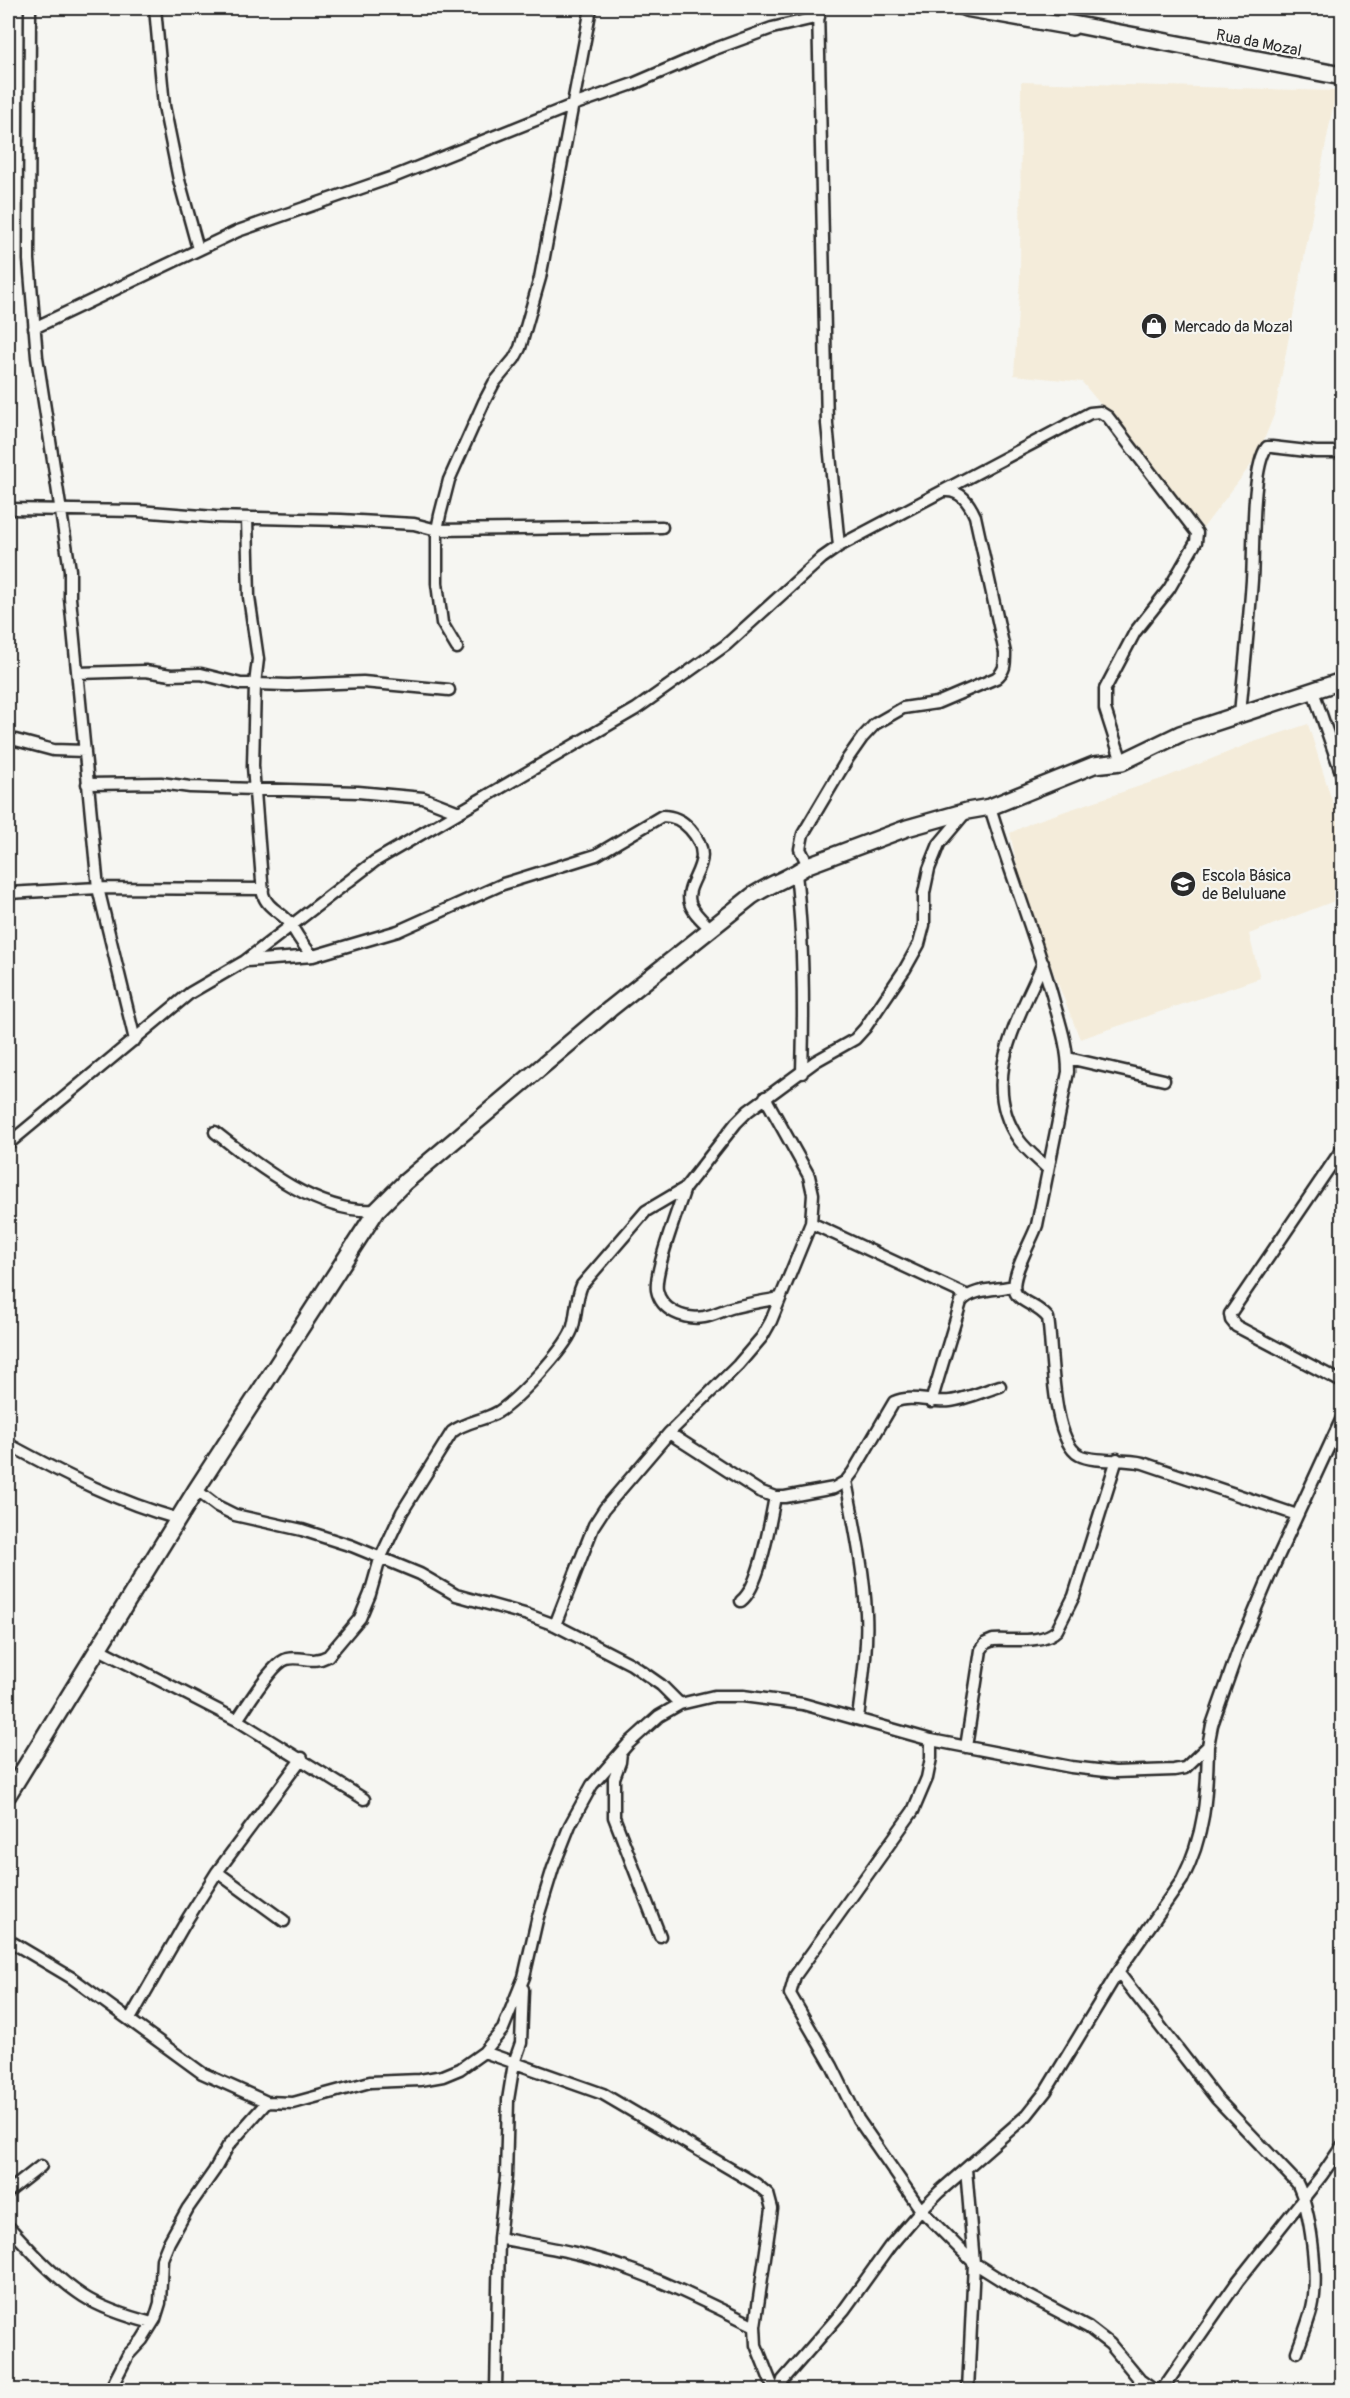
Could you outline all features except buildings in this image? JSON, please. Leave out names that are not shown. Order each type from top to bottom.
[{"type":"street","points":[[30,8],[29,260],[34,328],[70,570],[70,598],[98,888],[135,1040]]},
{"type":"street","points":[[155,8],[164,106],[179,180],[198,249]]},
{"type":"street","points":[[457,648],[442,623],[437,583],[437,530],[449,480],[471,430],[494,383],[520,348],[540,278],[591,8]]},
{"type":"street","name":"Rua da Mozal","points":[[965,8],[1342,76]]},
{"type":"street","points":[[34,328],[238,231],[393,177],[573,105],[633,84],[712,50],[819,12],[827,424],[839,546]]},
{"type":"street","name":"Rua da Mozal","points":[[1342,76],[1062,22],[1342,76]]},
{"type":"street","points":[[1342,71],[1342,76]]},
{"type":"street","points":[[8,1144],[190,993],[245,961],[375,861],[636,709],[726,645],[822,558],[839,546],[1090,413],[1100,412],[1115,425],[1197,533],[1196,542],[1169,590],[1135,632],[1105,688],[1105,709],[1122,762]]},
{"type":"street","points":[[1240,714],[1252,582],[1256,490],[1263,452],[1267,447],[1342,452]]},
{"type":"street","points":[[802,1073],[804,965],[800,849],[803,834],[857,745],[875,724],[903,708],[937,703],[996,678],[1005,666],[1005,653],[975,516],[966,500],[950,490],[945,491]]},
{"type":"street","points":[[8,509],[138,511],[247,518],[414,524],[437,530],[662,527]]},
{"type":"street","points":[[247,518],[249,597],[258,659],[252,743],[264,898],[291,924],[298,939],[313,956]]},
{"type":"street","points":[[78,674],[145,671],[171,675],[201,674],[241,684],[363,682],[449,690]]},
{"type":"street","points":[[8,1796],[196,1490],[377,1210],[405,1182],[601,1017],[752,896],[768,885],[802,869],[907,828],[967,810],[990,807],[1094,765],[1122,762],[1180,734],[1342,681]]},
{"type":"street","points":[[1313,691],[1342,775]]},
{"type":"street","points":[[8,738],[52,750],[85,751]]},
{"type":"street","points":[[87,784],[161,783],[358,792],[423,798],[459,812]]},
{"type":"street","points":[[990,807],[1008,868],[1043,963],[1068,1058],[1068,1072],[1037,1225],[1014,1276],[1015,1293],[1039,1308],[1048,1317],[1061,1429],[1071,1449],[1080,1456],[1094,1460],[1117,1459],[1143,1463],[1298,1515]]},
{"type":"street","points":[[780,1298],[733,1307],[706,1317],[691,1317],[675,1313],[663,1305],[657,1289],[660,1268],[685,1188],[736,1123],[765,1097],[825,1056],[855,1039],[866,1028],[906,969],[919,944],[924,925],[924,893],[929,869],[939,844],[967,810]]},
{"type":"street","points":[[245,961],[313,956],[398,931],[503,884],[596,855],[662,816],[672,816],[678,819],[698,838],[701,861],[698,875],[690,891],[690,902],[693,909],[711,929]]},
{"type":"street","points":[[8,893],[98,888],[263,889]]},
{"type":"street","points":[[1043,963],[1007,1042],[1001,1073],[1003,1102],[1007,1118],[1019,1140],[1048,1169]]},
{"type":"street","points":[[1068,1058],[1164,1080]]},
{"type":"street","points":[[555,1624],[594,1525],[605,1508],[669,1433],[738,1365],[756,1344],[771,1321],[811,1223],[813,1194],[809,1176],[765,1097]]},
{"type":"street","points":[[215,1132],[283,1181],[300,1190],[346,1209],[377,1210]]},
{"type":"street","points":[[1342,1149],[1230,1314],[1236,1326],[1342,1382]]},
{"type":"street","points":[[237,1720],[278,1663],[293,1658],[315,1661],[322,1659],[343,1639],[360,1618],[380,1559],[402,1512],[452,1432],[460,1425],[498,1412],[513,1400],[550,1360],[570,1333],[582,1285],[646,1211],[685,1188]]},
{"type":"street","points":[[811,1223],[966,1295],[1014,1286]]},
{"type":"street","points":[[931,1402],[960,1302],[966,1295]]},
{"type":"street","points":[[669,1433],[759,1491],[775,1497],[834,1488],[846,1481],[854,1472],[894,1402],[903,1397],[931,1402],[957,1400],[1000,1386]]},
{"type":"street","points":[[780,2391],[783,2380],[844,2310],[890,2246],[921,2210],[1027,2115],[1046,2091],[1118,1972],[1165,1906],[1192,1859],[1202,1828],[1208,1746],[1212,1725],[1238,1651],[1342,1418]]},
{"type":"street","points":[[8,1444],[100,1491],[179,1519]]},
{"type":"street","points":[[966,1747],[981,1650],[986,1643],[993,1640],[1044,1637],[1057,1630],[1078,1585],[1117,1459]]},
{"type":"street","points":[[846,1481],[866,1613],[866,1645],[858,1718]]},
{"type":"street","points":[[196,1490],[217,1506],[235,1515],[302,1530],[352,1546],[420,1574],[456,1595],[555,1624],[631,1664],[661,1685],[680,1704]]},
{"type":"street","points":[[741,1601],[747,1596],[759,1567],[775,1497]]},
{"type":"street","points":[[99,1649],[237,1720],[302,1758],[364,1799]]},
{"type":"street","points":[[8,1940],[72,1978],[202,2073],[267,2102],[293,2103],[370,2082],[420,2080],[443,2076],[460,2069],[483,2052],[503,2029],[524,1977],[537,1920],[553,1868],[570,1825],[592,1785],[621,1752],[659,1716],[680,1704],[714,1696],[743,1696],[803,1704],[931,1740],[1024,1760],[1115,1772],[1185,1768],[1208,1746]]},
{"type":"street","points":[[931,1740],[931,1758],[927,1778],[913,1811],[795,1976],[790,1994],[832,2066],[858,2120],[921,2210],[974,2263],[1012,2287],[1088,2327],[1110,2344],[1140,2380],[1154,2391]]},
{"type":"street","points":[[621,1752],[615,1778],[614,1817],[660,1936]]},
{"type":"street","points":[[130,2019],[217,1872],[302,1758]]},
{"type":"street","points":[[606,1768],[615,1778]]},
{"type":"street","points":[[217,1872],[284,1921]]},
{"type":"street","points":[[1118,1972],[1216,2098],[1297,2183],[1304,2197],[1311,2241],[1314,2290],[1312,2308],[1297,2352]]},
{"type":"street","points":[[496,2391],[499,2238],[506,2177],[508,2100],[520,2043],[524,1977]]},
{"type":"street","points":[[483,2052],[603,2094],[648,2122],[737,2171],[768,2194],[772,2208],[755,2326],[756,2345],[772,2387],[760,2391]]},
{"type":"street","points":[[110,2391],[128,2355],[142,2340],[152,2324],[160,2303],[162,2259],[169,2242],[228,2146],[267,2102]]},
{"type":"street","points":[[1162,2391],[1238,2280],[1342,2146]]},
{"type":"street","points":[[8,2192],[41,2166]]},
{"type":"street","points":[[966,2169],[974,2263],[968,2391]]},
{"type":"street","points":[[8,2226],[60,2278],[84,2297],[152,2324]]},
{"type":"street","points":[[499,2238],[557,2249],[618,2265],[755,2326]]},
{"type":"shaded area","name":"Mercado da Mozal","points":[[1021,82],[1336,91],[1274,415],[1257,457],[1203,528],[1082,382],[1014,375],[1020,278]]},
{"type":"shaded area","name":"Escola Básica de Beluluane","points":[[1308,724],[1342,833],[1342,898],[1249,934],[1260,978],[1080,1039],[1047,956],[1018,870],[1010,833],[1033,822],[1164,778],[1251,743]]},
{"type":"place","name":"Mercado da Mozal","points":[[1154,326]]},
{"type":"place","name":"Escola Básica de Beluluane","points":[[1183,884]]}]
